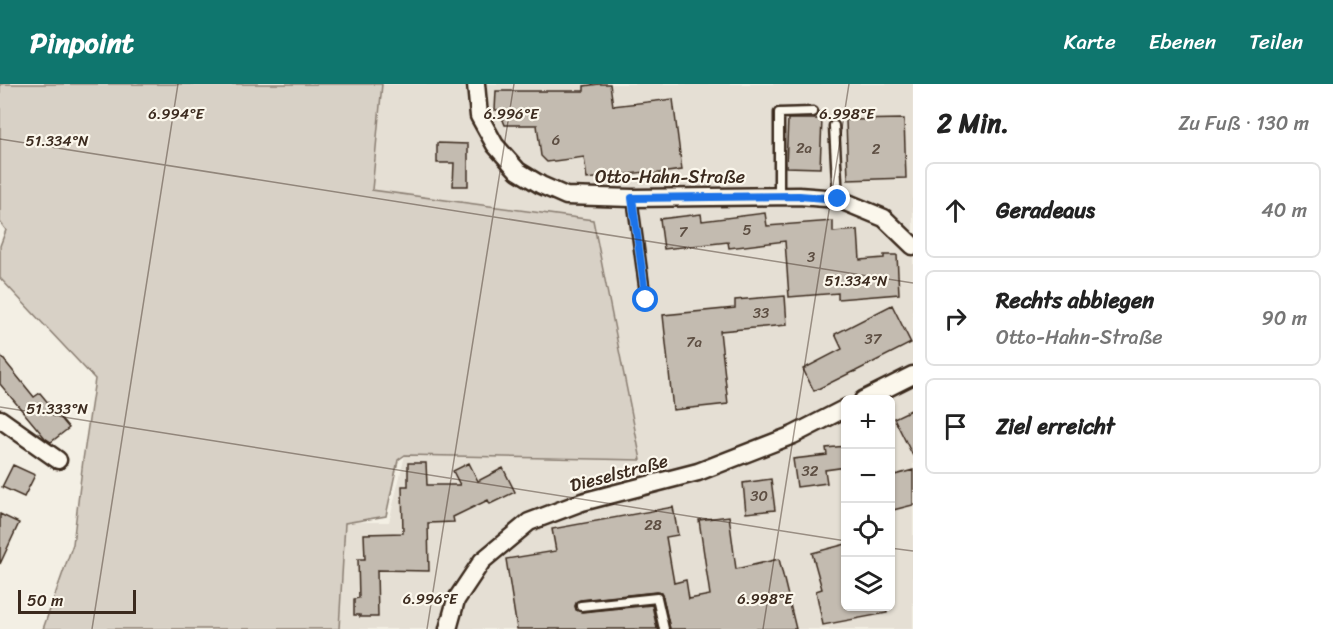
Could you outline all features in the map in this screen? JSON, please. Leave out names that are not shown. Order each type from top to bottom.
[{"type":"street","name":"Otto-Hahn-Straße","points":[[476,84],[479,116],[495,145],[518,171],[566,196],[632,198],[799,196],[838,199],[884,218],[913,246]]},
{"type":"street","points":[[871,395],[913,375]]},
{"type":"street","name":"Dieselstraße","points":[[448,629],[456,600],[482,561],[530,522],[582,502],[698,472],[793,435],[841,411]]},
{"type":"street","points":[[1,422],[58,459]]},
{"type":"lane","points":[[779,196],[779,113],[813,112]]},
{"type":"lane","points":[[834,126],[838,199]]},
{"type":"lane","points":[[632,198],[646,300]]},
{"type":"lane","points":[[581,606],[657,597],[664,629]]},
{"type":"shaded area","points":[[0,84],[382,84],[372,190],[593,220],[641,460],[405,455],[398,460],[386,516],[345,523],[339,629],[43,629],[73,544],[95,379],[0,278],[0,246],[6,230],[0,222]]},
{"type":"shaded area","points":[[382,84],[913,84],[913,629],[339,629],[345,522],[389,522],[405,455],[641,459],[593,220],[372,190]]},
{"type":"building","points":[[610,84],[613,106],[673,99],[682,170],[587,179],[584,157],[547,162],[541,156],[537,125],[505,125],[499,110],[495,110],[496,91],[584,91],[584,86]]},
{"type":"building","points":[[788,119],[822,119],[820,168],[786,167]]},
{"type":"building","points":[[904,119],[906,178],[848,180],[846,120]]},
{"type":"building","points":[[437,143],[468,144],[468,186],[453,186],[454,163],[437,163]]},
{"type":"building","points":[[765,213],[767,226],[833,221],[833,232],[858,230],[860,260],[897,255],[899,294],[838,299],[838,293],[789,297],[785,241],[729,248],[728,242],[664,249],[660,219],[701,214],[702,221]]},
{"type":"building","points":[[785,296],[787,325],[720,331],[728,404],[673,410],[663,315],[735,308],[735,300]]},
{"type":"building","points":[[892,305],[911,343],[814,391],[803,369],[842,349],[835,334]]},
{"type":"building","points":[[0,355],[34,397],[40,393],[69,428],[51,442],[45,438],[0,384]]},
{"type":"building","points":[[913,409],[913,456],[895,420],[895,418]]},
{"type":"building","points":[[841,446],[841,468],[825,470],[827,483],[797,487],[793,459],[827,455],[826,448]]},
{"type":"building","points":[[408,463],[426,463],[427,485],[460,485],[453,471],[469,463],[478,481],[503,468],[515,492],[490,504],[488,500],[453,517],[454,522],[428,523],[429,571],[377,570],[378,617],[354,615],[354,599],[359,598],[358,559],[365,559],[364,534],[403,533],[402,486],[408,486]]},
{"type":"building","points":[[13,465],[35,475],[24,497],[2,487]]},
{"type":"building","points":[[913,470],[913,505],[895,510],[895,475]]},
{"type":"building","points":[[771,479],[775,510],[746,513],[743,483]]},
{"type":"building","points":[[673,507],[678,535],[666,537],[674,583],[686,580],[689,599],[710,595],[699,520],[729,516],[736,569],[779,559],[796,629],[670,629],[663,597],[661,593],[656,592],[580,600],[575,606],[576,610],[582,612],[652,605],[657,629],[517,629],[506,559],[556,551],[552,529]]},
{"type":"building","points":[[0,514],[19,523],[0,564]]},
{"type":"building","points":[[841,545],[841,611],[887,611],[887,613],[823,625],[816,591],[822,589],[812,553]]},
{"type":"route","points":[[646,300],[632,198],[799,196],[838,199]]}]
